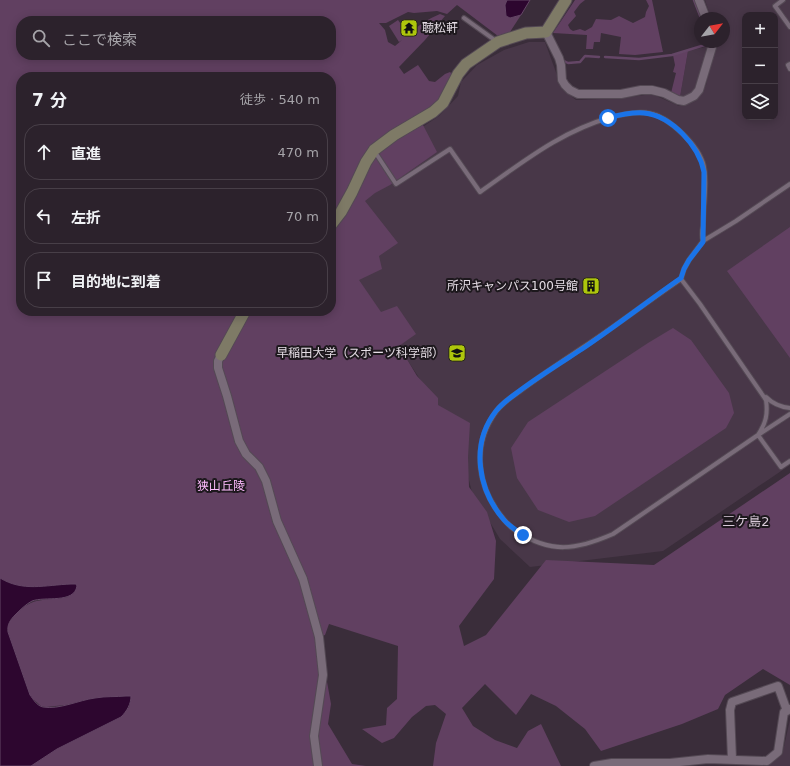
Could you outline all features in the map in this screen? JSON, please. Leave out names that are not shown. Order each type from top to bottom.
[{"type":"street","points":[[546,32],[566,0]]},
{"type":"street","points":[[699,0],[704,12]]},
{"type":"street","points":[[546,32],[559,58],[562,80],[570,90],[578,94],[621,94],[641,90],[652,90],[684,101],[694,96],[698,90],[712,48]]},
{"type":"street","points":[[336,218],[341,212],[366,162],[374,150],[394,135],[433,112],[443,103],[458,74],[466,64],[498,42],[526,33],[546,32]]},
{"type":"street","points":[[242,316],[218,361],[218,368],[239,441],[246,454],[259,467],[266,481],[277,521],[303,579],[319,637],[323,675],[314,736],[318,766]]},
{"type":"street","points":[[594,766],[612,763],[670,763],[708,759],[767,761],[778,752],[784,712],[789,710],[778,686],[732,702],[730,710],[732,759]]},
{"type":"lane","points":[[783,0],[775,6],[790,27]]},
{"type":"lane","points":[[464,18],[498,42]]},
{"type":"lane","points":[[790,64],[788,65],[790,69]]},
{"type":"lane","points":[[374,150],[396,184],[450,149],[480,192],[546,146],[575,130],[622,114],[644,113],[653,115],[662,118],[687,138],[703,163],[705,180],[703,242]]},
{"type":"lane","points":[[790,184],[703,242],[689,260],[681,278],[584,347],[530,383],[503,404],[490,421],[482,442],[479,456],[480,470],[486,490],[504,520],[523,535],[534,541],[545,545],[576,547],[595,542],[613,534],[790,414]]},
{"type":"lane","points":[[681,278],[766,400],[767,416],[764,426],[758,435]]},
{"type":"lane","points":[[762,394],[772,403],[790,408]]},
{"type":"lane","points":[[758,435],[781,467],[790,461]]},
{"type":"shaded area","points":[[507,0],[530,0],[521,15],[510,18],[506,16],[505,5]]},
{"type":"shaded area","points":[[705,0],[790,0],[790,465],[663,551],[530,567],[500,539],[472,492],[458,437],[336,252],[336,237],[415,132],[439,116],[458,96],[461,82],[477,65],[504,50],[529,42],[545,42],[562,89],[576,100],[623,98],[652,94],[679,106],[696,98],[706,85],[715,48],[730,48],[730,12],[709,12]]},
{"type":"shaded area","points":[[708,48],[693,93],[685,97],[680,97],[688,51]]},
{"type":"shaded area","points":[[0,578],[17,585],[34,587],[71,584],[76,584],[77,586],[75,592],[71,595],[30,602],[13,617],[8,625],[8,632],[30,695],[37,704],[49,708],[99,697],[131,696],[128,707],[121,717],[57,749],[31,766],[0,766]]},
{"type":"shaded area","points":[[790,720],[790,766],[730,766],[769,765],[782,755]]},
{"type":"green space","name":"狭山丘陵","points":[[0,0],[507,0],[505,5],[506,16],[510,18],[521,15],[510,32],[498,36],[457,5],[447,14],[437,11],[414,13],[408,12],[386,23],[379,23],[385,30],[388,42],[395,46],[402,40],[399,42],[389,26],[398,20],[409,35],[412,31],[431,18],[440,14],[445,16],[425,40],[399,67],[404,74],[418,65],[429,81],[435,82],[450,72],[453,75],[423,125],[437,152],[365,201],[398,243],[379,256],[382,269],[359,280],[381,312],[397,306],[416,334],[399,346],[417,376],[438,398],[438,405],[470,423],[468,457],[469,487],[487,512],[496,541],[494,579],[459,626],[464,646],[486,635],[546,560],[654,565],[790,473],[790,685],[763,669],[725,695],[718,709],[682,724],[601,751],[585,729],[556,706],[531,694],[516,715],[485,684],[462,708],[473,726],[495,740],[517,748],[528,731],[541,724],[561,766],[433,766],[436,743],[446,714],[435,705],[426,706],[412,717],[394,738],[382,743],[362,729],[386,725],[387,708],[397,699],[398,646],[329,624],[325,635],[319,637],[331,704],[328,724],[352,764],[366,766],[31,766],[57,749],[121,717],[129,707],[131,698],[126,696],[94,698],[65,705],[46,707],[41,706],[33,699],[30,695],[8,632],[8,625],[15,615],[28,604],[40,600],[68,597],[71,584],[34,587],[17,585],[0,578]]},
{"type":"green space","points":[[575,0],[585,0],[574,12],[576,16],[568,25],[573,31],[580,29],[585,31],[592,27],[596,19],[611,20],[619,16],[633,23],[645,17],[649,6],[646,0],[652,0],[663,52],[635,55],[619,54],[621,37],[601,33],[600,42],[594,42],[593,49],[586,49],[587,35],[553,33]]},
{"type":"green space","points":[[688,51],[680,97],[671,93],[676,73],[673,72],[675,65],[673,55]]},
{"type":"green space","points":[[790,227],[790,358],[727,271]]},
{"type":"green space","points":[[673,328],[691,340],[729,393],[734,413],[726,428],[595,516],[569,522],[538,510],[517,478],[511,448],[528,422]]},
{"type":"waterway","points":[[694,0],[699,12]]},
{"type":"waterway","points":[[605,57],[639,59],[672,55],[695,48]]},
{"type":"waterway","points":[[564,61],[568,63],[580,62],[585,56],[599,57]]},
{"type":"place","name":"聴松軒","points":[[409,28]]},
{"type":"place","name":"所沢キャンパス100号館","points":[[591,286]]},
{"type":"place","name":"早稲田大学（スポーツ科学部）","points":[[457,353]]},
{"type":"district","name":"三ケ島2","points":[[746,521]]},
{"type":"route","points":[[523,535],[504,520],[492,503],[480,470],[479,456],[485,432],[490,421],[503,404],[530,383],[584,347],[681,278],[689,260],[703,242],[705,180],[703,163],[687,138],[679,130],[662,118],[653,115],[631,113],[608,118]]}]
